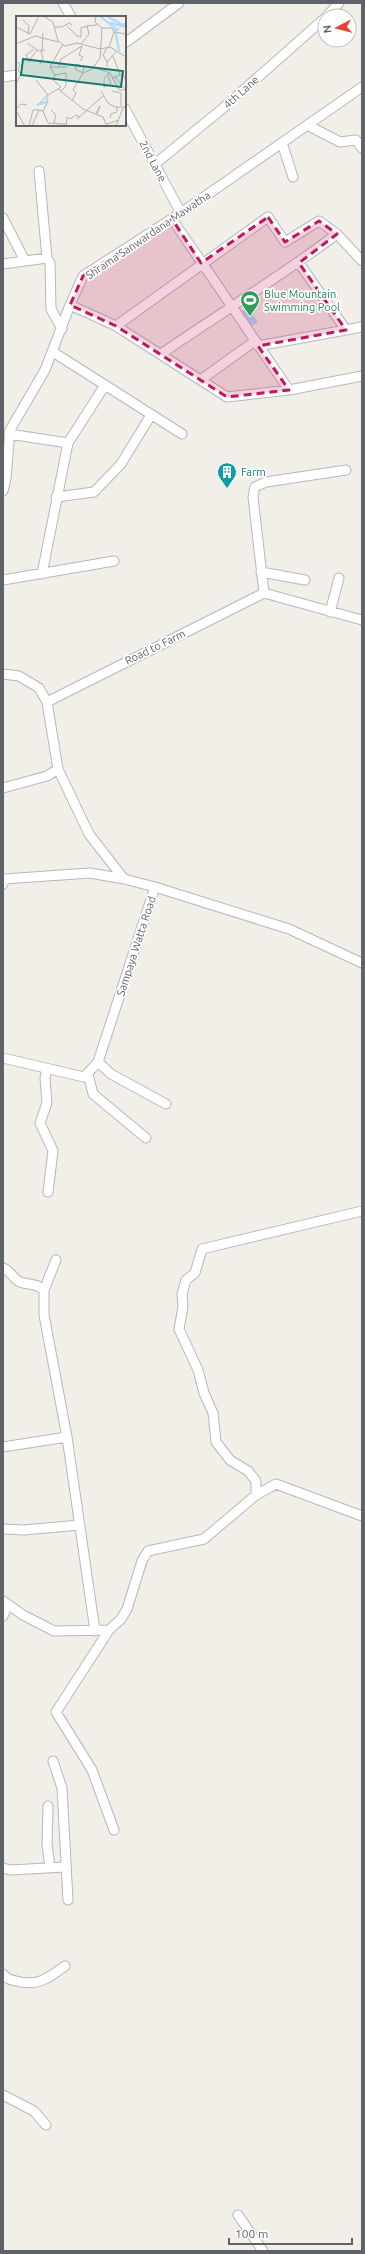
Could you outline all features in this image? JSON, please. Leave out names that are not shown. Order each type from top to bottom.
[{"type":"street","points":[[63,3],[70,16]]},
{"type":"street","points":[[126,42],[179,3]]},
{"type":"street","name":"4th Lane","points":[[155,164],[222,109],[317,25]]},
{"type":"street","points":[[3,77],[16,75]]},
{"type":"street","name":"Shrama Sanwardana Mawatha","points":[[3,491],[6,479],[7,430],[45,370],[83,276],[182,213],[282,143],[309,126],[362,87]]},
{"type":"street","name":"2nd Lane","points":[[126,111],[182,213]]},
{"type":"street","points":[[309,126],[340,142],[356,140],[362,148]]},
{"type":"street","points":[[282,143],[293,177]]},
{"type":"street","points":[[39,171],[47,258],[50,263],[51,309],[62,329]]},
{"type":"street","points":[[116,326],[201,263],[268,217],[285,242],[320,221],[337,234],[362,261]]},
{"type":"street","points":[[3,218],[25,261]]},
{"type":"street","points":[[172,219],[201,263],[232,305],[256,344],[289,390]]},
{"type":"street","points":[[161,354],[232,305],[299,263],[337,234]]},
{"type":"street","points":[[3,264],[47,258]]},
{"type":"street","points":[[299,263],[346,330]]},
{"type":"street","points":[[70,305],[116,326],[202,379],[227,397],[289,390],[362,376]]},
{"type":"street","points":[[202,379],[256,344],[362,327]]},
{"type":"street","points":[[53,352],[182,434]]},
{"type":"street","points":[[42,574],[56,497],[68,443],[105,385]]},
{"type":"street","points":[[56,497],[94,492],[121,464],[151,415]]},
{"type":"street","points":[[7,430],[68,443]]},
{"type":"street","points":[[346,470],[266,482],[255,487],[252,497],[264,593],[362,620]]},
{"type":"street","points":[[3,580],[114,561]]},
{"type":"street","points":[[261,572],[305,580]]},
{"type":"street","points":[[330,612],[338,578]]},
{"type":"street","name":"Road to Farm","points":[[47,702],[264,593]]},
{"type":"street","points":[[3,674],[19,676],[39,688],[47,702],[58,769],[89,834],[124,879]]},
{"type":"street","points":[[3,788],[47,776],[58,769]]},
{"type":"street","name":"Sampaya Watta Road","points":[[3,884],[4,879],[90,873],[124,879],[155,887],[98,1062],[88,1074]]},
{"type":"street","points":[[155,887],[289,930],[362,963]]},
{"type":"street","points":[[3,1058],[47,1070],[84,1077],[88,1074],[93,1094],[146,1138]]},
{"type":"street","points":[[98,1062],[111,1074],[166,1104]]},
{"type":"street","points":[[47,1070],[45,1078],[47,1104],[40,1123],[53,1151],[48,1192]]},
{"type":"street","points":[[256,1495],[256,1481],[248,1471],[230,1460],[216,1442],[213,1413],[204,1393],[198,1370],[179,1329],[183,1307],[182,1294],[186,1280],[195,1273],[202,1249],[362,1211]]},
{"type":"street","points":[[56,1260],[44,1290],[44,1315],[67,1437],[95,1631]]},
{"type":"street","points":[[3,1268],[9,1270],[19,1281],[39,1286],[44,1290]]},
{"type":"street","points":[[3,1447],[67,1437]]},
{"type":"street","points":[[114,1830],[92,1770],[56,1712],[109,1630],[121,1619],[127,1608],[142,1561],[148,1551],[204,1539],[256,1495],[276,1484],[362,1516]]},
{"type":"street","points":[[3,1529],[24,1530],[80,1525]]},
{"type":"street","points":[[3,1616],[5,1603],[22,1616],[54,1631],[109,1630]]},
{"type":"street","points":[[53,1761],[62,1788],[65,1867],[68,1900]]},
{"type":"street","points":[[48,1806],[47,1844],[50,1868]]},
{"type":"street","points":[[3,1868],[10,1870],[65,1867]]},
{"type":"street","points":[[3,1974],[7,1979],[28,1984],[46,1980],[65,1966]]},
{"type":"street","points":[[3,2095],[34,2111],[46,2125]]},
{"type":"street","points":[[238,2215],[263,2251]]},
{"type":"highlighted area","points":[[268,217],[285,242],[319,221],[337,234],[299,263],[346,330],[258,346],[289,390],[227,397],[116,326],[70,305],[83,276],[172,219],[201,263]]},
{"type":"water","name":"Blue Mountain Swimming Pool","points":[[247,307],[258,322],[252,326],[241,312]]},
{"type":"place","name":"Blue Mountain Swimming Pool","points":[[250,317]]},
{"type":"place","name":"Farm","points":[[227,489]]}]
